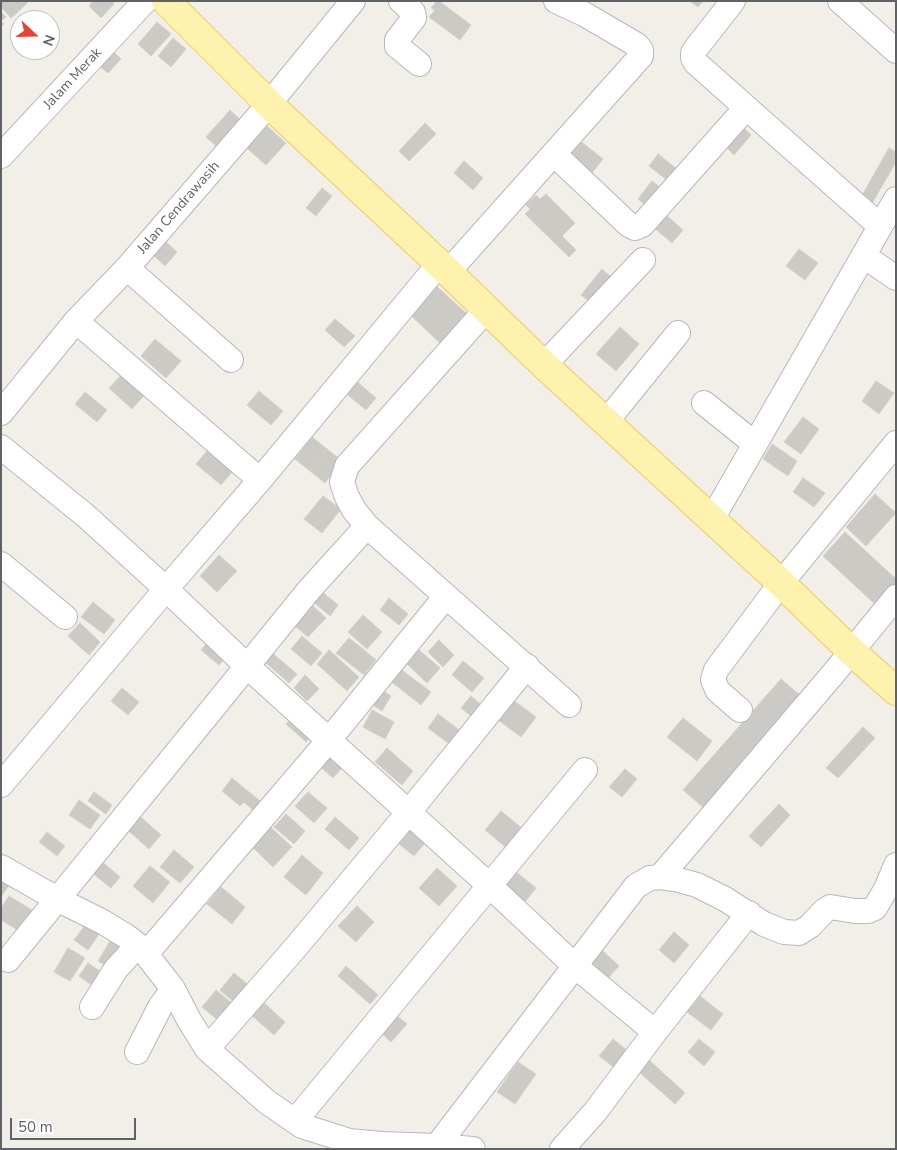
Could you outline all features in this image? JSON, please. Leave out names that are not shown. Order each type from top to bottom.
[{"type":"main road","points":[[162,2],[605,423],[712,519],[851,651],[896,691]]},
{"type":"street","name":"Jalan Cendrawasih","points":[[1,413],[76,321],[127,268],[269,104],[353,1]]},
{"type":"street","points":[[401,1],[414,12],[414,18],[397,40],[398,46],[419,64]]},
{"type":"street","points":[[1,785],[166,589],[444,268],[554,154],[641,56],[641,50],[637,45],[589,8],[556,1]]},
{"type":"street","points":[[734,1],[693,53],[696,63],[880,226]]},
{"type":"street","points":[[840,1],[896,51]]},
{"type":"street","name":"Jalam Merak","points":[[5,144],[162,2]]},
{"type":"street","points":[[554,154],[629,225],[635,228],[642,225],[746,108]]},
{"type":"street","points":[[712,519],[896,199]]},
{"type":"street","points":[[864,256],[896,278]]},
{"type":"street","points":[[544,365],[642,260]]},
{"type":"street","points":[[127,268],[231,360]]},
{"type":"street","points":[[486,310],[347,466],[342,482],[347,498],[367,526],[569,705]]},
{"type":"street","points":[[76,321],[260,480]]},
{"type":"street","points":[[605,423],[678,333]]},
{"type":"street","points":[[704,403],[755,444]]},
{"type":"street","points":[[740,710],[718,691],[713,680],[716,670],[781,583],[896,443]]},
{"type":"street","points":[[1,447],[86,516],[575,966],[655,1032]]},
{"type":"street","points":[[8,960],[309,590],[367,526]]},
{"type":"street","points":[[1,564],[65,617]]},
{"type":"street","points":[[92,1007],[116,970],[142,949],[329,740],[446,596]]},
{"type":"street","points":[[660,876],[896,597]]},
{"type":"street","points":[[207,1049],[296,947],[408,813],[527,666]]},
{"type":"street","points":[[295,1121],[586,770]]},
{"type":"street","points":[[437,1146],[636,886],[650,878],[660,876],[697,886],[725,899],[764,924],[784,932],[798,933],[810,926],[824,910],[830,907],[855,911],[868,911],[875,908],[896,866]]},
{"type":"street","points":[[1,867],[57,899],[103,922],[126,936],[142,949],[173,989],[207,1049],[267,1102],[302,1126],[349,1141],[473,1149]]},
{"type":"street","points":[[562,1149],[595,1112],[748,913]]},
{"type":"street","points":[[137,1052],[160,1007],[173,989]]},
{"type":"building","points":[[1,1],[10,1],[18,10],[10,10],[10,17],[1,7]]},
{"type":"building","points":[[10,1],[29,1],[20,10]]},
{"type":"building","points":[[93,1],[112,1],[114,4],[101,18],[89,6]]},
{"type":"building","points":[[437,1],[471,25],[460,40],[429,17],[435,10],[431,8]]},
{"type":"building","points":[[690,1],[703,1],[698,7]]},
{"type":"building","points":[[1,12],[6,17],[1,21]]},
{"type":"building","points":[[157,22],[171,34],[151,56],[138,44]]},
{"type":"building","points":[[173,38],[186,49],[171,67],[158,56]]},
{"type":"building","points":[[113,51],[121,59],[108,73],[99,66]]},
{"type":"building","points":[[230,110],[242,121],[218,148],[206,137]]},
{"type":"building","points":[[737,122],[751,135],[734,155],[720,141]]},
{"type":"building","points":[[425,123],[436,134],[409,161],[399,151]]},
{"type":"building","points":[[267,126],[286,143],[266,165],[242,144],[250,135],[255,140]]},
{"type":"building","points":[[579,140],[603,159],[591,174],[567,155]]},
{"type":"building","points":[[889,148],[896,152],[896,162],[871,205],[860,199]]},
{"type":"building","points":[[658,154],[677,169],[668,181],[649,166]]},
{"type":"building","points":[[464,161],[483,178],[473,190],[454,173]]},
{"type":"building","points":[[652,181],[666,192],[651,210],[638,199]]},
{"type":"building","points":[[322,188],[332,196],[316,216],[306,208]]},
{"type":"building","points":[[546,194],[575,223],[562,236],[576,250],[569,257],[525,214],[530,209],[526,205],[536,195],[540,199]]},
{"type":"building","points":[[665,214],[683,230],[672,243],[653,227]]},
{"type":"building","points":[[163,239],[177,252],[165,266],[151,253]]},
{"type":"building","points":[[799,249],[818,263],[805,280],[786,266]]},
{"type":"building","points":[[602,269],[616,281],[596,307],[581,295]]},
{"type":"building","points":[[432,282],[468,315],[441,344],[405,310]]},
{"type":"building","points":[[335,319],[355,336],[344,347],[325,330]]},
{"type":"building","points":[[620,327],[639,344],[616,371],[596,354]]},
{"type":"building","points":[[155,339],[181,361],[166,378],[141,356]]},
{"type":"building","points":[[126,370],[148,391],[132,409],[109,388]]},
{"type":"building","points":[[355,380],[376,398],[366,410],[344,392]]},
{"type":"building","points":[[876,381],[894,393],[879,414],[862,401]]},
{"type":"building","points":[[259,391],[283,411],[271,425],[247,405]]},
{"type":"building","points":[[85,392],[107,410],[97,422],[75,404]]},
{"type":"building","points":[[803,417],[819,429],[801,454],[784,442]]},
{"type":"building","points":[[312,437],[327,449],[310,471],[295,459]]},
{"type":"building","points":[[213,444],[238,465],[221,485],[196,464]]},
{"type":"building","points":[[772,444],[797,461],[788,476],[763,459]]},
{"type":"building","points":[[327,449],[342,461],[325,483],[310,471]]},
{"type":"building","points":[[803,478],[825,493],[814,507],[793,492]]},
{"type":"building","points":[[875,494],[896,513],[866,546],[846,527]]},
{"type":"building","points":[[323,496],[341,509],[322,533],[304,519]]},
{"type":"building","points":[[845,532],[896,579],[896,585],[877,606],[823,556]]},
{"type":"building","points":[[219,555],[237,571],[217,592],[200,576]]},
{"type":"building","points":[[320,590],[338,605],[330,616],[311,600]]},
{"type":"building","points":[[389,598],[408,614],[399,625],[380,610]]},
{"type":"building","points":[[93,602],[115,620],[104,634],[81,617]]},
{"type":"building","points":[[313,606],[326,618],[308,637],[295,626],[300,621],[295,617],[301,609],[306,614]]},
{"type":"building","points":[[363,615],[382,632],[367,649],[348,632]]},
{"type":"building","points":[[80,623],[100,642],[89,655],[68,636]]},
{"type":"building","points":[[302,636],[322,653],[311,666],[291,649]]},
{"type":"building","points":[[349,638],[363,649],[350,664],[336,653]]},
{"type":"building","points":[[210,639],[228,655],[219,665],[201,650]]},
{"type":"building","points":[[439,640],[454,655],[443,667],[428,652]]},
{"type":"building","points":[[411,648],[416,652],[418,649],[440,668],[427,683],[406,663]]},
{"type":"building","points":[[363,649],[376,660],[364,675],[350,664]]},
{"type":"building","points":[[329,650],[359,677],[347,691],[317,664]]},
{"type":"building","points":[[271,652],[297,674],[289,683],[264,661]]},
{"type":"building","points":[[463,661],[484,678],[472,692],[452,675]]},
{"type":"building","points":[[399,668],[431,692],[421,705],[389,680]]},
{"type":"building","points":[[305,675],[319,689],[307,701],[294,688]]},
{"type":"building","points":[[781,679],[802,697],[704,808],[683,790]]},
{"type":"building","points":[[122,688],[139,702],[128,715],[111,701]]},
{"type":"building","points":[[380,689],[391,696],[382,711],[371,704]]},
{"type":"building","points":[[471,696],[483,706],[474,718],[461,708]]},
{"type":"building","points":[[509,697],[536,717],[521,737],[494,717]]},
{"type":"building","points":[[372,710],[394,722],[385,739],[363,727]]},
{"type":"building","points":[[295,714],[315,732],[306,742],[286,724]]},
{"type":"building","points":[[438,714],[462,732],[452,746],[428,728]]},
{"type":"building","points":[[683,718],[712,741],[697,761],[667,737]]},
{"type":"building","points":[[863,727],[875,738],[838,778],[826,768]]},
{"type":"building","points":[[328,745],[347,762],[333,778],[314,761]]},
{"type":"building","points":[[387,748],[413,771],[402,785],[375,762]]},
{"type":"building","points":[[625,769],[637,779],[622,797],[609,787]]},
{"type":"building","points":[[232,778],[260,801],[253,810],[244,802],[240,806],[222,791]]},
{"type":"building","points":[[94,792],[112,805],[106,814],[88,801]]},
{"type":"building","points":[[308,792],[327,808],[314,823],[295,806]]},
{"type":"building","points":[[79,800],[100,815],[90,829],[69,815]]},
{"type":"building","points":[[779,804],[790,815],[761,847],[749,836]]},
{"type":"building","points":[[501,811],[524,830],[508,849],[485,830]]},
{"type":"building","points":[[135,812],[161,835],[149,849],[123,826]]},
{"type":"building","points":[[286,814],[305,831],[294,844],[274,827]]},
{"type":"building","points":[[335,817],[359,838],[349,850],[325,829]]},
{"type":"building","points":[[265,822],[292,847],[273,867],[247,842]]},
{"type":"building","points":[[414,823],[430,837],[414,856],[393,839]]},
{"type":"building","points":[[47,832],[65,846],[57,856],[39,842]]},
{"type":"building","points":[[174,850],[194,867],[180,883],[160,867]]},
{"type":"building","points":[[302,855],[323,873],[306,895],[284,877]]},
{"type":"building","points":[[99,859],[120,877],[111,888],[90,871]]},
{"type":"building","points":[[150,866],[170,882],[153,903],[133,886]]},
{"type":"building","points":[[437,868],[457,886],[439,906],[419,888]]},
{"type":"building","points":[[515,871],[536,888],[525,902],[504,884]]},
{"type":"building","points":[[1,875],[11,882],[1,897]]},
{"type":"building","points":[[221,887],[245,907],[232,924],[207,904]]},
{"type":"building","points":[[9,896],[32,910],[19,931],[1,920],[1,908]]},
{"type":"building","points":[[357,906],[374,922],[356,942],[338,926]]},
{"type":"building","points":[[89,920],[102,930],[88,950],[74,940]]},
{"type":"building","points":[[674,932],[689,945],[674,963],[659,950]]},
{"type":"building","points":[[113,936],[128,946],[113,970],[98,961]]},
{"type":"building","points":[[68,948],[85,958],[70,981],[54,972]]},
{"type":"building","points":[[602,950],[619,966],[608,978],[591,961]]},
{"type":"building","points":[[88,963],[107,976],[97,989],[79,976]]},
{"type":"building","points":[[346,966],[378,995],[370,1004],[338,976]]},
{"type":"building","points":[[234,973],[251,987],[236,1004],[220,990]]},
{"type":"building","points":[[216,990],[234,1005],[220,1022],[202,1007]]},
{"type":"building","points":[[700,996],[723,1014],[711,1030],[687,1012]]},
{"type":"building","points":[[262,1001],[285,1022],[274,1035],[250,1014]]},
{"type":"building","points":[[392,1012],[407,1024],[391,1042],[377,1029]]},
{"type":"building","points":[[613,1039],[629,1052],[616,1069],[599,1056]]},
{"type":"building","points":[[699,1039],[715,1052],[704,1066],[688,1052]]},
{"type":"building","points":[[649,1060],[685,1093],[675,1104],[639,1072]]},
{"type":"building","points":[[518,1062],[536,1074],[515,1104],[497,1092]]}]
